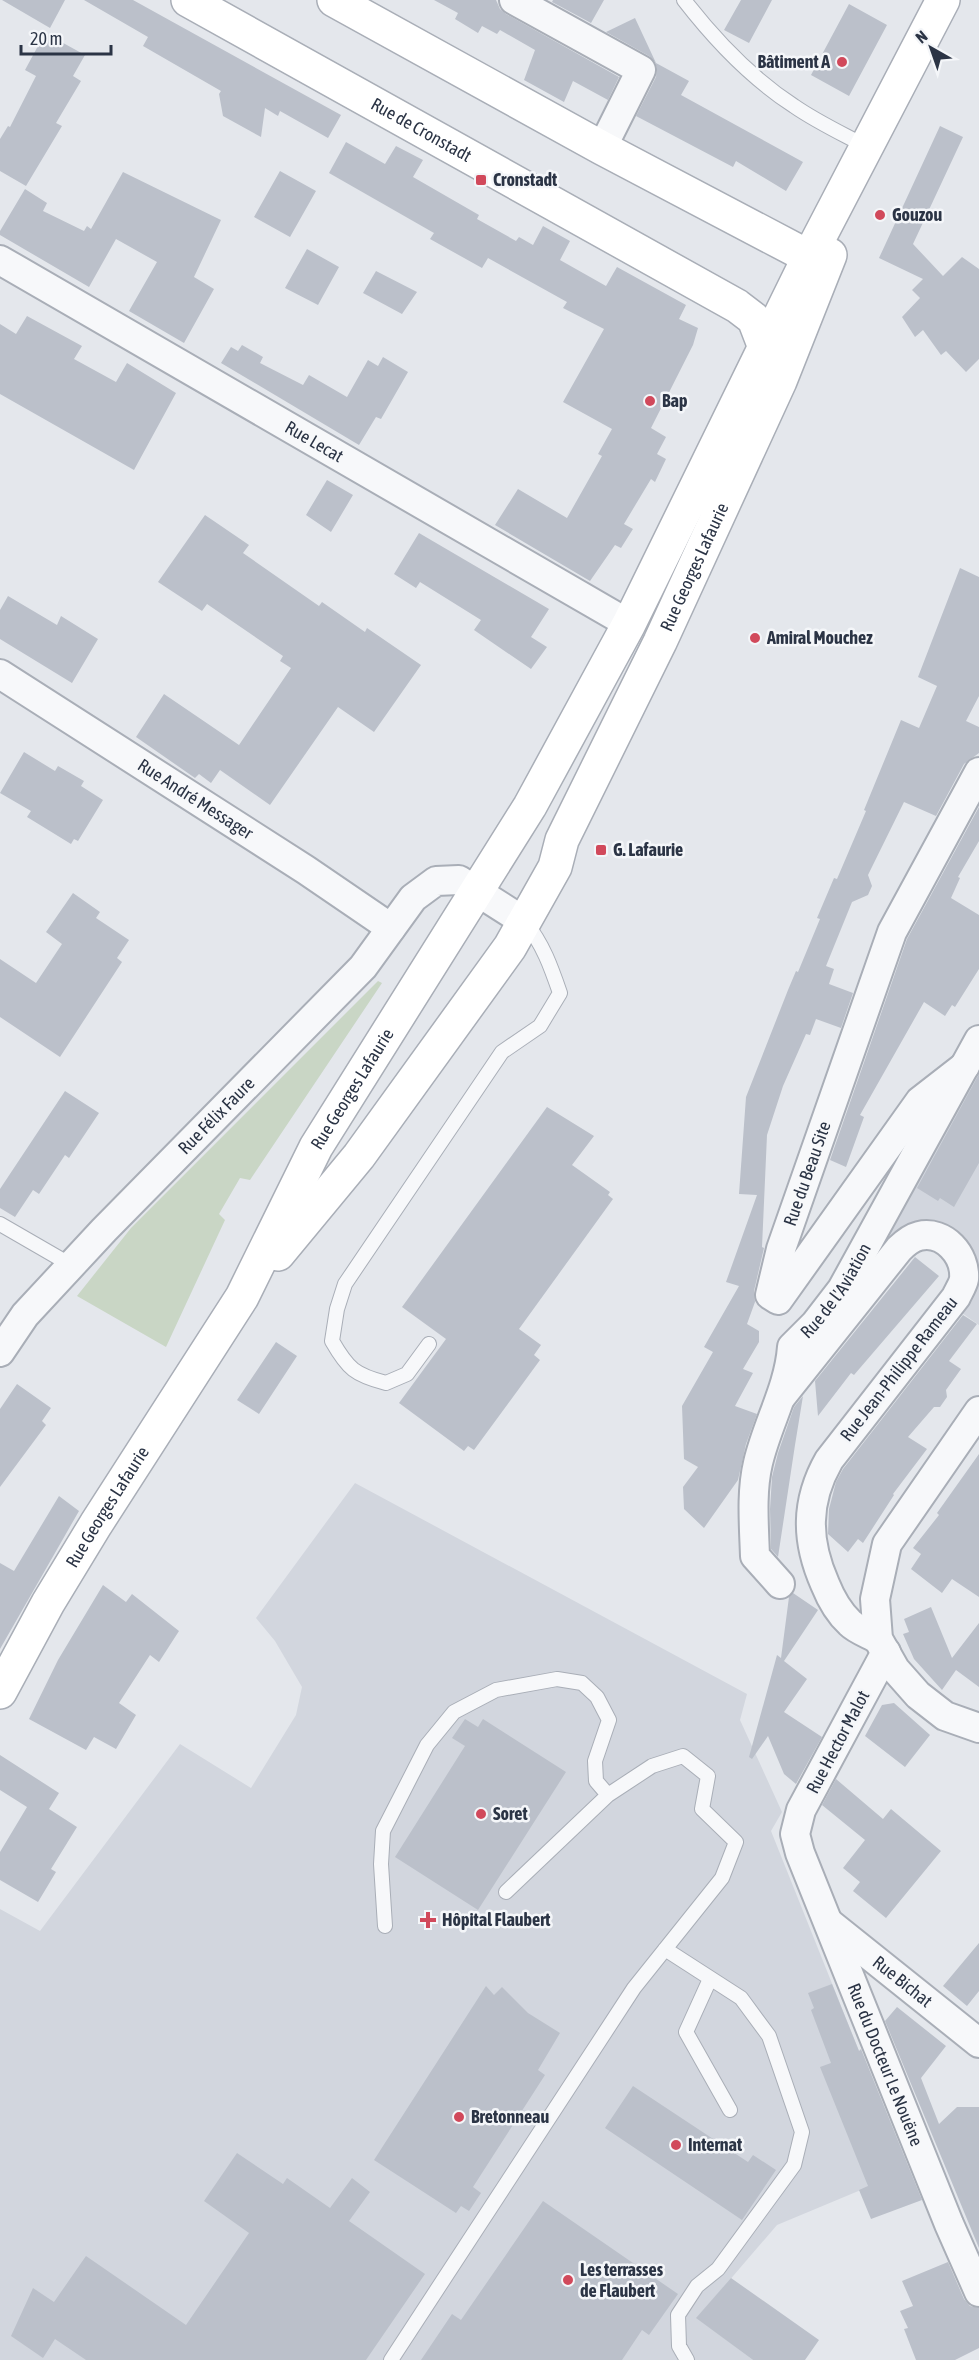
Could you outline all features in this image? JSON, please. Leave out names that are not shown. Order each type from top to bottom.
[{"type":"street","name":"Rue de Cronstadt","points":[[188,0],[737,306],[754,319],[764,345]]},
{"type":"street","points":[[334,0],[602,148],[809,256],[805,321]]},
{"type":"street","points":[[514,0],[641,70],[602,148]]},
{"type":"street","name":"Rue Georges Lafaurie","points":[[0,1692],[48,1603],[96,1524],[242,1297],[316,1147],[535,796],[629,624],[764,345],[943,0]]},
{"type":"street","name":"Rue Georges Lafaurie","points":[[242,1297],[359,1155],[484,983],[525,922],[555,867],[562,840],[660,642],[780,381],[828,260],[836,232],[838,201]]},
{"type":"street","name":"Rue Lecat","points":[[0,260],[629,624]]},
{"type":"street","name":"Rue André Messager","points":[[0,674],[306,870],[391,928]]},
{"type":"street","name":"Rue du Beau Site","points":[[964,1066],[920,1101],[778,1300],[770,1295],[781,1249],[892,932],[979,772]]},
{"type":"street","name":"Rue Félix Faure","points":[[0,1352],[25,1315],[71,1265],[363,967],[413,897],[436,881],[459,880],[478,890]]},
{"type":"street","points":[[478,890],[525,922]]},
{"type":"street","name":"Rue de l'Aviation","points":[[780,1584],[754,1556],[754,1530],[758,1464],[782,1397],[792,1347],[815,1324],[842,1289],[979,1040]]},
{"type":"street","name":"Rue Jean-Philippe Rameau","points":[[782,1397],[899,1249],[910,1240],[921,1236],[932,1236],[946,1241],[956,1250],[962,1263],[964,1281],[956,1297],[829,1460],[818,1479],[812,1505],[810,1537],[817,1565],[832,1601],[851,1624],[882,1645]]},
{"type":"street","points":[[979,1411],[887,1544],[875,1599],[882,1645],[895,1669],[918,1695],[945,1716],[979,1728]]},
{"type":"street","name":"Rue Hector Malot","points":[[795,1834],[801,1810],[882,1645]]},
{"type":"street","name":"Rue du Docteur Le Nouëne","points":[[795,1834],[827,1922],[949,2224],[979,2292]]},
{"type":"street","name":"Rue Bichat","points":[[827,1922],[979,2043]]},
{"type":"lane","points":[[684,0],[716,39],[755,76],[794,106],[867,147]]},
{"type":"lane","points":[[429,1344],[407,1374],[386,1383],[362,1377],[344,1361],[332,1341],[337,1309],[345,1284],[501,1052],[540,1026],[560,993],[548,956],[525,922]]},
{"type":"lane","points":[[0,1224],[71,1265]]},
{"type":"lane","points":[[385,1926],[381,1864],[383,1831],[427,1745],[454,1712],[496,1690],[557,1679],[582,1683],[597,1697],[609,1720],[594,1761],[596,1781],[608,1795]]},
{"type":"lane","points":[[392,2360],[634,1988],[722,1878],[736,1842],[702,1809],[708,1776],[682,1756],[652,1766],[608,1795],[506,1892]]},
{"type":"lane","points":[[665,1949],[741,1998],[769,2036],[802,2132],[794,2165],[718,2270],[697,2286],[678,2315],[679,2346],[687,2360]]},
{"type":"lane","points":[[710,1979],[686,2032],[730,2110]]},
{"type":"shaded area","points":[[979,1061],[979,1325],[962,1313],[971,1301],[967,1298],[945,1228],[859,1289]]},
{"type":"shaded area","name":"Hôpital Flaubert","points":[[355,1483],[747,1694],[740,1720],[782,1812],[771,1831],[859,2051],[868,2187],[777,2225],[697,2318],[753,2360],[0,2360],[0,1909],[40,1931],[180,1744],[251,1788],[296,1715],[302,1687],[275,1641],[256,1618]]},
{"type":"green space","points":[[378,981],[382,983],[250,1180],[240,1178],[219,1214],[225,1220],[166,1347],[77,1296],[131,1228]]},
{"type":"building","points":[[2,0],[65,0],[50,28]]},
{"type":"building","points":[[84,0],[133,0],[341,115],[328,138],[280,111],[278,116],[265,108],[261,137],[223,116],[219,94],[221,91],[143,46],[148,37]]},
{"type":"building","points":[[434,0],[496,0],[500,9],[506,14],[619,77],[608,100],[573,81],[564,102],[524,80],[535,50],[500,30],[497,34],[482,26],[478,33],[455,19],[458,13]]},
{"type":"building","points":[[553,0],[604,0],[591,23],[552,2]]},
{"type":"building","points":[[741,0],[772,0],[749,43],[724,30]]},
{"type":"building","name":"Bâtiment A","points":[[849,4],[887,25],[849,96],[811,75]]},
{"type":"building","points":[[635,18],[656,63],[689,81],[681,95],[803,162],[786,191],[736,161],[733,167],[636,116],[656,77],[655,62],[649,56],[606,32]]},
{"type":"building","points":[[45,33],[85,55],[73,76],[81,81],[56,123],[62,126],[26,186],[0,171],[0,139],[8,126],[10,127],[36,76],[25,70]]},
{"type":"building","points":[[940,126],[963,137],[913,244],[943,276],[962,257],[979,269],[979,359],[966,372],[946,351],[941,355],[923,330],[915,337],[902,317],[920,298],[912,290],[923,279],[879,258]]},
{"type":"building","points":[[346,142],[385,164],[396,146],[423,160],[413,177],[479,215],[477,219],[516,241],[519,237],[533,245],[543,226],[570,241],[560,260],[606,286],[617,267],[686,305],[679,319],[698,328],[693,345],[651,428],[666,437],[657,454],[666,459],[655,482],[651,479],[624,524],[633,529],[621,548],[615,545],[590,581],[495,525],[518,489],[567,518],[602,456],[598,454],[612,429],[563,402],[604,329],[563,308],[567,302],[488,258],[482,268],[430,239],[434,233],[329,173]]},
{"type":"building","points":[[280,171],[316,191],[290,237],[254,217]]},
{"type":"building","points":[[123,172],[221,220],[194,277],[214,289],[184,343],[129,311],[157,262],[116,239],[89,287],[0,235],[0,231],[25,189],[47,203],[43,211],[84,231],[87,226],[91,229]]},
{"type":"building","points":[[307,249],[339,267],[318,305],[285,288]]},
{"type":"building","points":[[376,271],[417,292],[402,314],[363,293]]},
{"type":"building","points":[[27,316],[82,346],[74,359],[116,382],[127,363],[176,393],[134,470],[0,394],[0,324],[16,334]]},
{"type":"building","points":[[242,345],[263,357],[260,363],[303,385],[309,375],[347,397],[368,360],[378,366],[383,357],[408,372],[381,419],[376,417],[359,445],[221,363],[231,347],[238,351]]},
{"type":"building","points":[[327,480],[353,495],[331,532],[306,515]]},
{"type":"building","points":[[205,515],[249,545],[243,553],[319,606],[322,602],[365,632],[367,628],[421,665],[374,732],[338,707],[270,805],[220,770],[211,783],[199,774],[195,778],[136,737],[164,694],[239,745],[291,668],[280,661],[283,656],[207,604],[202,611],[158,582]]},
{"type":"building","points":[[419,533],[549,609],[531,637],[547,647],[531,669],[474,630],[481,620],[420,582],[416,588],[394,574]]},
{"type":"building","points":[[960,568],[979,577],[979,696],[966,721],[979,727],[979,753],[964,764],[936,816],[904,802],[868,875],[872,886],[868,895],[852,902],[826,966],[834,969],[829,984],[853,993],[841,1028],[816,1019],[810,1035],[806,1034],[783,1086],[767,1135],[762,1247],[764,1248],[754,1291],[755,1302],[747,1324],[759,1331],[759,1342],[743,1369],[753,1373],[735,1406],[757,1414],[746,1444],[738,1480],[704,1528],[684,1509],[683,1487],[698,1467],[684,1459],[682,1406],[713,1352],[704,1347],[739,1286],[726,1282],[757,1195],[739,1194],[746,1097],[788,990],[820,919],[817,918],[834,878],[837,879],[866,811],[864,810],[901,720],[919,728],[937,686],[918,677]]},
{"type":"building","points":[[8,596],[57,625],[61,616],[98,639],[72,683],[0,639],[0,610]]},
{"type":"building","points":[[24,752],[55,771],[58,766],[84,781],[81,786],[103,800],[78,841],[74,839],[71,844],[27,817],[31,811],[0,793]]},
{"type":"building","points":[[979,807],[979,841],[958,877],[960,878],[951,898],[979,915],[979,969],[955,1007],[952,1005],[945,1016],[924,1002],[860,1115],[864,1117],[846,1167],[830,1160],[907,939]]},
{"type":"building","points":[[73,893],[100,912],[96,918],[129,940],[117,958],[122,962],[60,1057],[0,1017],[0,959],[36,983],[62,944],[46,932]]},
{"type":"building","points":[[979,1074],[979,1163],[954,1207],[940,1198],[938,1201],[917,1188]]},
{"type":"building","points":[[65,1091],[99,1113],[69,1158],[65,1155],[39,1194],[33,1190],[15,1217],[0,1208],[0,1189]]},
{"type":"building","points":[[547,1107],[594,1136],[572,1165],[610,1192],[608,1195],[613,1199],[519,1329],[541,1345],[534,1355],[540,1360],[474,1450],[468,1446],[464,1451],[399,1403],[446,1339],[402,1307]]},
{"type":"building","points":[[915,1257],[939,1276],[854,1375],[851,1373],[818,1416],[815,1381]]},
{"type":"building","points":[[963,1315],[977,1324],[949,1361],[961,1369],[946,1390],[947,1397],[940,1407],[934,1407],[908,1437],[927,1449],[893,1494],[863,1543],[858,1539],[848,1552],[828,1534],[829,1509],[836,1482],[843,1469]]},
{"type":"building","points":[[276,1342],[297,1356],[259,1414],[237,1400]]},
{"type":"building","points":[[17,1384],[51,1408],[42,1421],[46,1425],[0,1487],[0,1409]]},
{"type":"building","points":[[803,1396],[778,1557],[771,1549],[772,1477],[794,1407]]},
{"type":"building","points":[[979,1454],[979,1597],[952,1579],[942,1593],[911,1569],[921,1554],[913,1548],[939,1515],[937,1513]]},
{"type":"building","points":[[59,1496],[79,1511],[0,1649],[0,1563],[14,1571]]},
{"type":"building","points":[[103,1585],[126,1602],[132,1594],[179,1631],[159,1662],[150,1655],[119,1703],[136,1715],[116,1749],[94,1737],[86,1750],[29,1719],[58,1660]]},
{"type":"building","points":[[793,1593],[818,1610],[784,1661],[807,1679],[784,1712],[822,1737],[796,1784],[784,1774],[768,1736],[752,1759],[749,1757],[777,1655],[781,1658],[789,1597]]},
{"type":"building","points":[[931,1607],[952,1658],[979,1623],[979,1687],[956,1670],[942,1690],[914,1659],[903,1634],[909,1632],[904,1619]]},
{"type":"building","points":[[894,1703],[930,1735],[905,1767],[865,1736],[882,1705]]},
{"type":"building","name":"Soret","points":[[465,1719],[478,1727],[483,1719],[566,1772],[478,1910],[395,1857],[465,1746],[452,1738]]},
{"type":"building","points":[[0,1755],[59,1793],[49,1809],[77,1827],[51,1869],[56,1872],[38,1902],[0,1880],[0,1852],[27,1807],[0,1790]]},
{"type":"building","points":[[836,1779],[883,1819],[891,1809],[941,1851],[886,1918],[853,1891],[860,1882],[843,1868],[865,1840],[822,1805]]},
{"type":"building","points":[[979,1943],[979,1991],[967,2006],[943,1986]]},
{"type":"building","points":[[832,1984],[922,2200],[871,2219],[859,2190],[868,2186],[820,2067],[831,2063],[811,2010],[814,2008],[808,1993]]},
{"type":"building","name":"Bretonneau","points":[[486,1986],[494,1995],[502,1987],[528,2013],[560,2033],[538,2070],[545,2075],[473,2187],[481,2193],[469,2211],[461,2206],[456,2213],[374,2160]]},
{"type":"building","points":[[897,2007],[946,2046],[921,2078],[939,2124],[957,2107],[979,2107],[979,2248],[885,2021]]},
{"type":"building","name":"Internat","points":[[633,2086],[748,2162],[753,2155],[776,2170],[742,2220],[605,2128]]},
{"type":"building","points":[[237,2153],[283,2184],[287,2178],[330,2208],[352,2178],[370,2192],[349,2221],[425,2274],[366,2360],[86,2360],[55,2339],[43,2358],[11,2336],[33,2288],[54,2302],[86,2256],[186,2325],[249,2233],[204,2201]]},
{"type":"building","name":"Les terrasses de Flaubert","points":[[543,2201],[678,2294],[649,2335],[642,2330],[622,2360],[421,2360],[452,2314],[461,2320]]},
{"type":"building","points":[[948,2262],[964,2299],[970,2306],[979,2308],[979,2348],[955,2360],[916,2360],[904,2329],[908,2328],[900,2311],[913,2306],[902,2281]]},
{"type":"building","points":[[731,2278],[819,2340],[805,2360],[753,2360],[696,2318]]},
{"type":"place","name":"Bâtiment A","points":[[842,62]]},
{"type":"place","name":"Cronstadt","points":[[481,180]]},
{"type":"place","name":"Gouzou","points":[[880,215]]},
{"type":"place","name":"Bap","points":[[650,401]]},
{"type":"place","name":"Amiral Mouchez","points":[[755,638]]},
{"type":"place","name":"G. Lafaurie","points":[[601,850]]},
{"type":"place","name":"Soret","points":[[481,1814]]},
{"type":"place","name":"Hôpital Flaubert","points":[[428,1920]]},
{"type":"place","name":"Bretonneau","points":[[459,2117]]},
{"type":"place","name":"Internat","points":[[676,2145]]},
{"type":"place","name":"Les terrasses de Flaubert","points":[[568,2280]]}]
